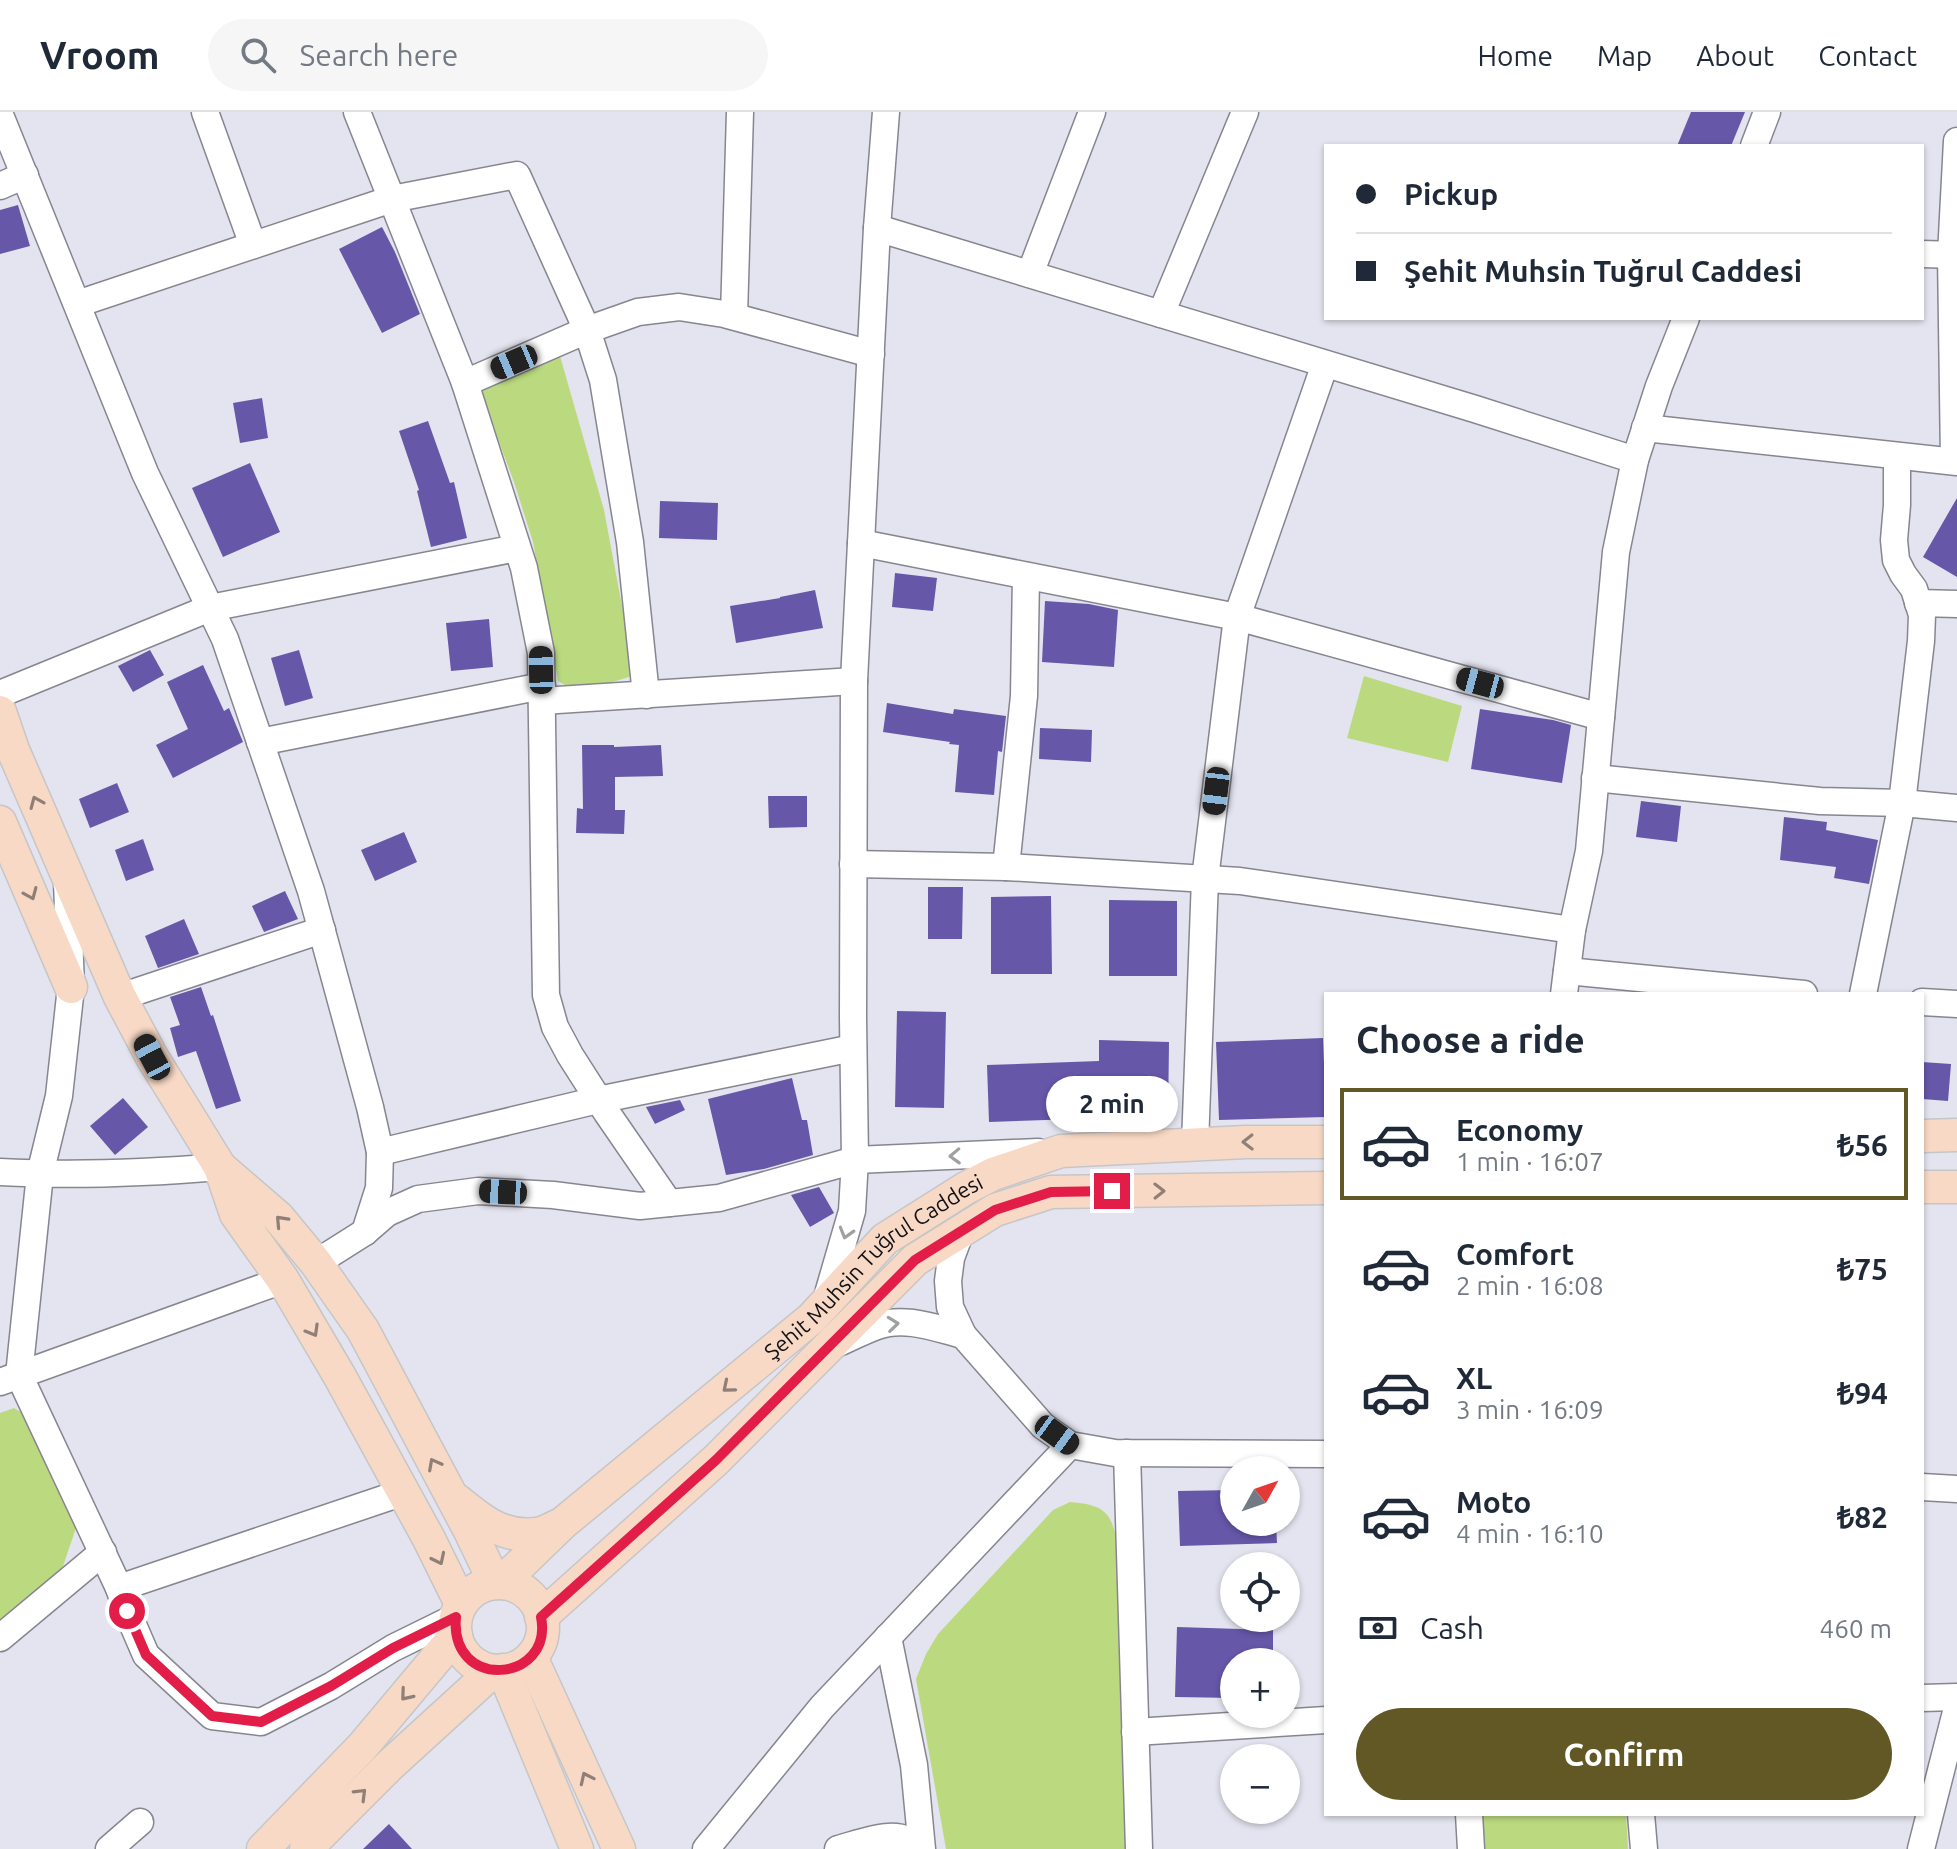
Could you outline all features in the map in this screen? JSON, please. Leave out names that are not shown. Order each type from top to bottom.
[{"type":"main road","points":[[0,712],[13,750],[120,997],[152,1057],[220,1167],[236,1214],[283,1280],[404,1492],[458,1619],[462,1650],[481,1667],[509,1666]]},
{"type":"main road","points":[[1,827],[71,987]]},
{"type":"main road","points":[[1924,1136],[1957,1135]]},
{"type":"main road","name":"Şehit Muhsin Tuğrul Caddesi","points":[[498,1583],[563,1523],[812,1318],[885,1239],[966,1188],[993,1174],[1061,1151],[1246,1142],[1324,1142]]},
{"type":"main road","points":[[220,1167],[278,1217],[316,1263],[363,1330],[498,1583]]},
{"type":"main road","points":[[1924,1187],[1957,1187]]},
{"type":"main road","name":"Şehit Muhsin Tuğrul Caddesi","points":[[541,1617],[716,1460],[915,1260],[995,1210],[1051,1192],[1324,1188]]},
{"type":"main road","points":[[451,1496],[491,1527],[504,1532],[537,1535],[563,1523]]},
{"type":"main road","points":[[263,1849],[362,1747],[458,1619],[474,1590],[498,1583],[517,1587],[534,1600],[541,1617],[542,1637],[537,1649],[509,1666],[390,1765],[306,1849]]},
{"type":"main road","points":[[509,1666],[572,1847]]},
{"type":"main road","points":[[509,1666],[619,1849]]},
{"type":"street","points":[[205,112],[253,245]]},
{"type":"street","points":[[357,112],[465,383],[524,568],[541,653],[546,995],[555,1027],[598,1100],[669,1203]]},
{"type":"street","points":[[734,316],[740,112]]},
{"type":"street","points":[[825,1305],[852,1211],[855,1160],[854,681],[877,228],[886,112]]},
{"type":"street","points":[[1030,274],[1092,112]]},
{"type":"street","points":[[1161,314],[1245,112]]},
{"type":"street","points":[[1755,144],[1767,112]]},
{"type":"street","points":[[0,115],[145,473],[225,639],[311,891],[380,1152],[379,1188],[365,1232]]},
{"type":"street","points":[[1645,428],[1956,462],[1954,255],[1957,141]]},
{"type":"street","points":[[0,186],[25,175]]},
{"type":"street","points":[[77,304],[392,199],[517,175],[587,330],[603,380],[630,542],[646,695]]},
{"type":"street","points":[[877,228],[1635,460]]},
{"type":"street","points":[[1924,254],[1954,255]]},
{"type":"street","points":[[465,383],[587,330],[638,312],[679,307],[734,316],[871,354]]},
{"type":"street","points":[[1685,320],[1635,460],[1616,552],[1589,851],[1572,930],[1566,983],[1761,992]]},
{"type":"street","points":[[1195,1144],[1205,879],[1237,617],[1325,364]]},
{"type":"street","points":[[1863,992],[1902,803],[1921,641],[1922,615],[1914,589],[1896,560],[1897,456]]},
{"type":"street","points":[[861,543],[1237,617],[1601,717]]},
{"type":"street","points":[[0,694],[210,608],[517,548]]},
{"type":"street","points":[[1006,867],[1024,696],[1026,576]]},
{"type":"street","points":[[1918,603],[1957,604]]},
{"type":"street","points":[[260,742],[542,694],[646,695],[854,681]]},
{"type":"street","points":[[1595,778],[1820,801],[1957,808]]},
{"type":"street","points":[[853,864],[1006,867],[1240,881],[1572,930]]},
{"type":"street","points":[[66,874],[71,987],[59,1096],[40,1174],[9,1378],[103,1552],[146,1655],[212,1716],[261,1722],[331,1686],[393,1648],[458,1619]]},
{"type":"street","points":[[120,997],[322,930]]},
{"type":"street","points":[[1924,1002],[1957,1004]]},
{"type":"street","points":[[380,1152],[598,1100],[853,1048]]},
{"type":"street","points":[[316,1263],[365,1232],[387,1213],[418,1199],[478,1191],[553,1195],[640,1206],[719,1198],[855,1160],[1061,1151]]},
{"type":"street","points":[[0,1172],[154,1172],[220,1167]]},
{"type":"street","points":[[961,1231],[951,1258],[948,1281],[950,1307],[963,1335],[1043,1426],[1070,1445],[1115,1453],[1324,1454]]},
{"type":"street","points":[[9,1378],[283,1280]]},
{"type":"street","points":[[827,1349],[878,1326],[898,1322],[917,1323],[963,1335]]},
{"type":"street","points":[[706,1849],[822,1707],[1070,1445]]},
{"type":"street","points":[[1127,1453],[1139,1849]]},
{"type":"street","points":[[1924,1487],[1957,1489]]},
{"type":"street","points":[[119,1588],[404,1492]]},
{"type":"street","points":[[0,1638],[103,1552]]},
{"type":"street","points":[[888,1637],[914,1765],[920,1849]]},
{"type":"street","points":[[1924,1698],[1957,1697]]},
{"type":"street","points":[[1921,1849],[1957,1708]]},
{"type":"street","points":[[1135,1732],[1324,1720]]},
{"type":"street","points":[[1469,1816],[1471,1849]]},
{"type":"street","points":[[1641,1816],[1644,1849]]},
{"type":"street","points":[[109,1849],[140,1822]]},
{"type":"street","points":[[838,1849],[899,1836],[920,1849]]},
{"type":"green space","points":[[560,356],[604,510],[635,675],[600,686],[570,688],[558,681],[533,542],[479,389]]},
{"type":"green space","points":[[1364,676],[1462,706],[1448,762],[1347,738]]},
{"type":"green space","points":[[14,1408],[29,1417],[76,1528],[62,1569],[0,1625],[0,1413]]},
{"type":"green space","points":[[1070,1502],[1092,1506],[1105,1513],[1113,1526],[1118,1547],[1127,1849],[946,1849],[916,1679],[938,1634],[1053,1510]]},
{"type":"green space","points":[[1482,1816],[1626,1816],[1628,1849],[1484,1849]]},
{"type":"building","points":[[1691,112],[1745,112],[1732,144],[1678,144]]},
{"type":"building","points":[[18,205],[30,246],[0,254],[0,210]]},
{"type":"building","points":[[382,227],[420,314],[382,333],[339,249]]},
{"type":"building","points":[[262,398],[268,438],[240,443],[233,403]]},
{"type":"building","points":[[428,421],[450,483],[454,482],[467,538],[431,547],[419,490],[399,431]]},
{"type":"building","points":[[250,463],[280,532],[223,557],[192,488]]},
{"type":"building","points":[[1957,498],[1957,577],[1923,557]]},
{"type":"building","points":[[660,501],[718,503],[717,540],[659,538]]},
{"type":"building","points":[[895,573],[937,578],[933,611],[892,607]]},
{"type":"building","points":[[815,590],[823,628],[736,643],[730,606]]},
{"type":"building","points":[[1045,601],[1089,604],[1118,610],[1114,667],[1042,662]]},
{"type":"building","points":[[489,619],[493,667],[451,671],[446,623]]},
{"type":"building","points":[[150,650],[164,675],[133,692],[118,666]]},
{"type":"building","points":[[299,650],[313,698],[285,706],[271,658]]},
{"type":"building","points":[[203,665],[224,711],[229,708],[243,742],[173,778],[156,745],[188,729],[167,682]]},
{"type":"building","points":[[887,703],[953,714],[954,709],[1006,716],[1002,752],[998,751],[994,795],[955,792],[959,745],[883,732]]},
{"type":"building","points":[[1480,709],[1571,725],[1562,783],[1471,769]]},
{"type":"building","points":[[1040,728],[1092,730],[1091,762],[1039,759]]},
{"type":"building","points":[[582,745],[661,745],[663,776],[615,777],[615,810],[625,810],[624,834],[576,833],[577,808],[583,809]]},
{"type":"building","points":[[117,783],[129,812],[90,828],[79,799]]},
{"type":"building","points":[[768,796],[807,796],[807,827],[769,828]]},
{"type":"building","points":[[1641,801],[1681,806],[1677,842],[1636,837]]},
{"type":"building","points":[[1784,817],[1827,822],[1826,830],[1878,840],[1869,884],[1834,878],[1836,867],[1780,860]]},
{"type":"building","points":[[404,832],[417,862],[375,881],[361,850]]},
{"type":"building","points":[[143,839],[154,870],[126,881],[115,850]]},
{"type":"building","points":[[928,887],[963,887],[962,939],[928,939]]},
{"type":"building","points":[[285,891],[298,919],[264,932],[252,906]]},
{"type":"building","points":[[1051,896],[1052,974],[991,974],[991,897]]},
{"type":"building","points":[[1109,900],[1177,901],[1177,976],[1109,976]]},
{"type":"building","points":[[184,919],[199,954],[158,968],[145,936]]},
{"type":"building","points":[[201,987],[241,1101],[216,1109],[196,1051],[178,1057],[170,1028],[180,1025],[170,997]]},
{"type":"building","points":[[897,1011],[946,1012],[944,1108],[895,1107]]},
{"type":"building","points":[[1323,1038],[1324,1117],[1219,1120],[1216,1042]]},
{"type":"building","points":[[1099,1040],[1169,1042],[1168,1120],[1076,1118],[989,1122],[987,1065],[1099,1061]]},
{"type":"building","points":[[1924,1062],[1951,1064],[1948,1101],[1924,1099]]},
{"type":"building","points":[[792,1078],[802,1120],[807,1120],[813,1155],[764,1169],[726,1175],[708,1099]]},
{"type":"building","points":[[123,1098],[148,1127],[115,1155],[90,1126]]},
{"type":"building","points":[[680,1100],[685,1110],[655,1124],[646,1107]]},
{"type":"building","points":[[819,1187],[834,1213],[810,1227],[791,1195]]},
{"type":"building","points":[[1220,1490],[1220,1536],[1277,1536],[1277,1543],[1180,1546],[1178,1491]]},
{"type":"building","points":[[1177,1627],[1220,1628],[1220,1632],[1273,1632],[1273,1648],[1220,1648],[1220,1698],[1175,1697]]},
{"type":"building","points":[[389,1824],[412,1849],[363,1849]]},
{"type":"route","points":[[127,1611],[146,1655],[212,1716],[261,1722],[331,1686],[393,1648],[456,1617],[456,1639],[470,1660],[493,1671],[518,1667],[537,1649],[542,1637],[541,1617],[716,1460],[915,1260],[995,1210],[1051,1192],[1112,1191]]}]
